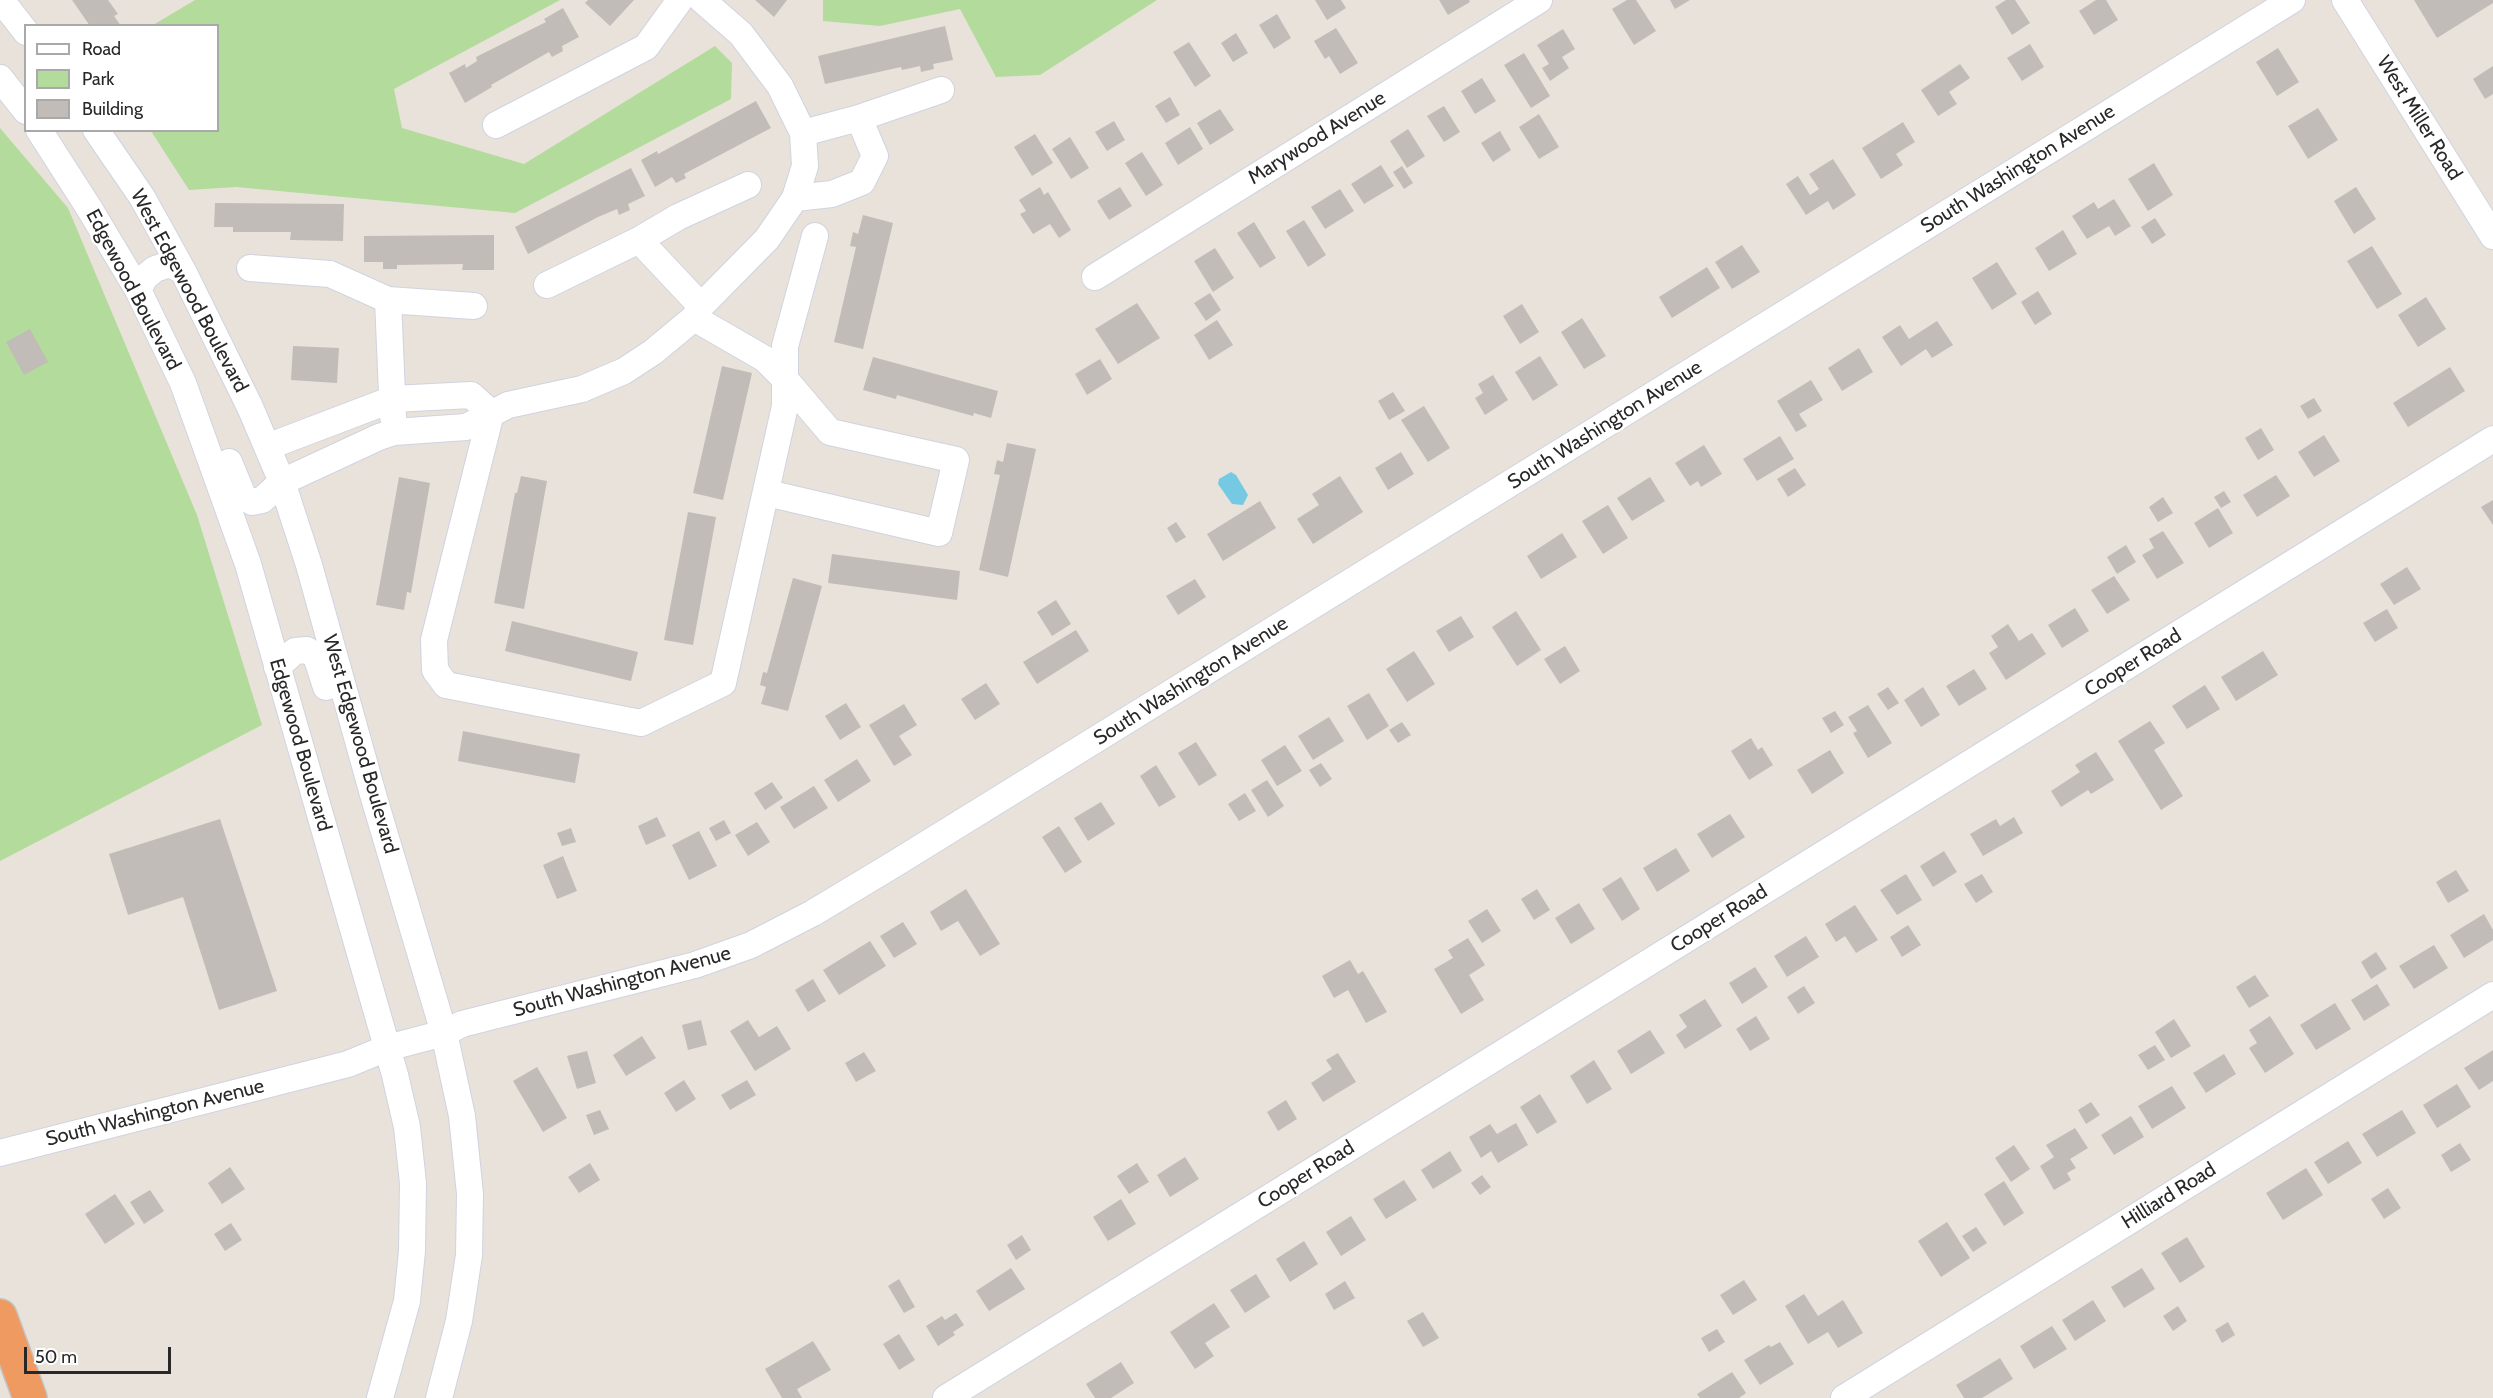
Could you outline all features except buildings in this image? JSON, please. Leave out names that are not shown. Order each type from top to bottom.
[{"type":"highway","points":[[0,1316],[30,1398]]},
{"type":"street","points":[[496,125],[646,47],[680,0]]},
{"type":"street","points":[[183,383],[202,399],[243,496],[252,502],[262,500],[282,482],[394,432],[466,427],[508,405],[582,388],[624,371],[653,352],[697,312],[767,239],[795,198],[805,166],[803,133],[780,86],[741,34],[702,0]]},
{"type":"street","name":"Marywood Avenue","points":[[1095,277],[1539,0]]},
{"type":"street","name":"South Washington Avenue","points":[[0,1153],[348,1064],[387,1048],[444,1033],[462,1024],[695,965],[751,945],[813,913],[2292,0]]},
{"type":"street","name":"West Miller Road","points":[[2345,0],[2493,236]]},
{"type":"street","points":[[3,1],[24,30]]},
{"type":"street","points":[[0,78],[24,108]]},
{"type":"street","points":[[803,133],[859,118],[941,90]]},
{"type":"street","points":[[795,198],[832,194],[862,182],[875,156],[859,118]]},
{"type":"street","name":"Edgewood Boulevard","points":[[40,132],[138,290],[183,383],[248,564],[387,1048],[407,1127],[413,1183],[412,1251],[407,1301],[380,1398]]},
{"type":"street","name":"West Edgewood Boulevard","points":[[97,132],[142,197],[183,271],[250,407],[282,482],[309,565],[374,798],[444,1033],[462,1116],[470,1194],[469,1255],[459,1321],[439,1398]]},
{"type":"street","points":[[547,285],[639,240],[678,217],[748,185]]},
{"type":"street","points":[[491,414],[434,640],[435,670],[446,685],[641,723],[723,683],[785,406],[785,346],[815,236]]},
{"type":"street","points":[[639,240],[697,312],[765,359],[830,432],[956,460],[939,533],[767,493]]},
{"type":"street","points":[[138,290],[154,269],[170,264],[183,271]]},
{"type":"street","points":[[250,268],[330,274],[388,300],[474,306]]},
{"type":"street","points":[[388,300],[394,432]]},
{"type":"street","points":[[267,447],[393,399],[471,395],[491,414]]},
{"type":"street","name":"Cooper Road","points":[[946,1398],[2493,439]]},
{"type":"street","points":[[277,667],[295,651],[308,650],[316,656],[350,767],[374,798]]},
{"type":"street","name":"Hilliard Road","points":[[1844,1398],[2493,995]]},
{"type":"street","points":[[396,1398],[414,1333],[407,1301]]},
{"type":"green space","points":[[195,0],[560,0],[394,89],[402,128],[524,164],[715,46],[732,63],[731,99],[515,213],[236,187],[189,190],[152,132],[219,132],[219,24],[155,24]]},
{"type":"green space","points":[[823,0],[1157,0],[1040,75],[996,77],[960,9],[880,26],[823,21]]},
{"type":"green space","points":[[0,128],[68,208],[197,515],[262,725],[0,861]]},
{"type":"water","points":[[1231,472],[1236,475],[1248,495],[1243,505],[1232,504],[1218,484],[1219,479]]}]
